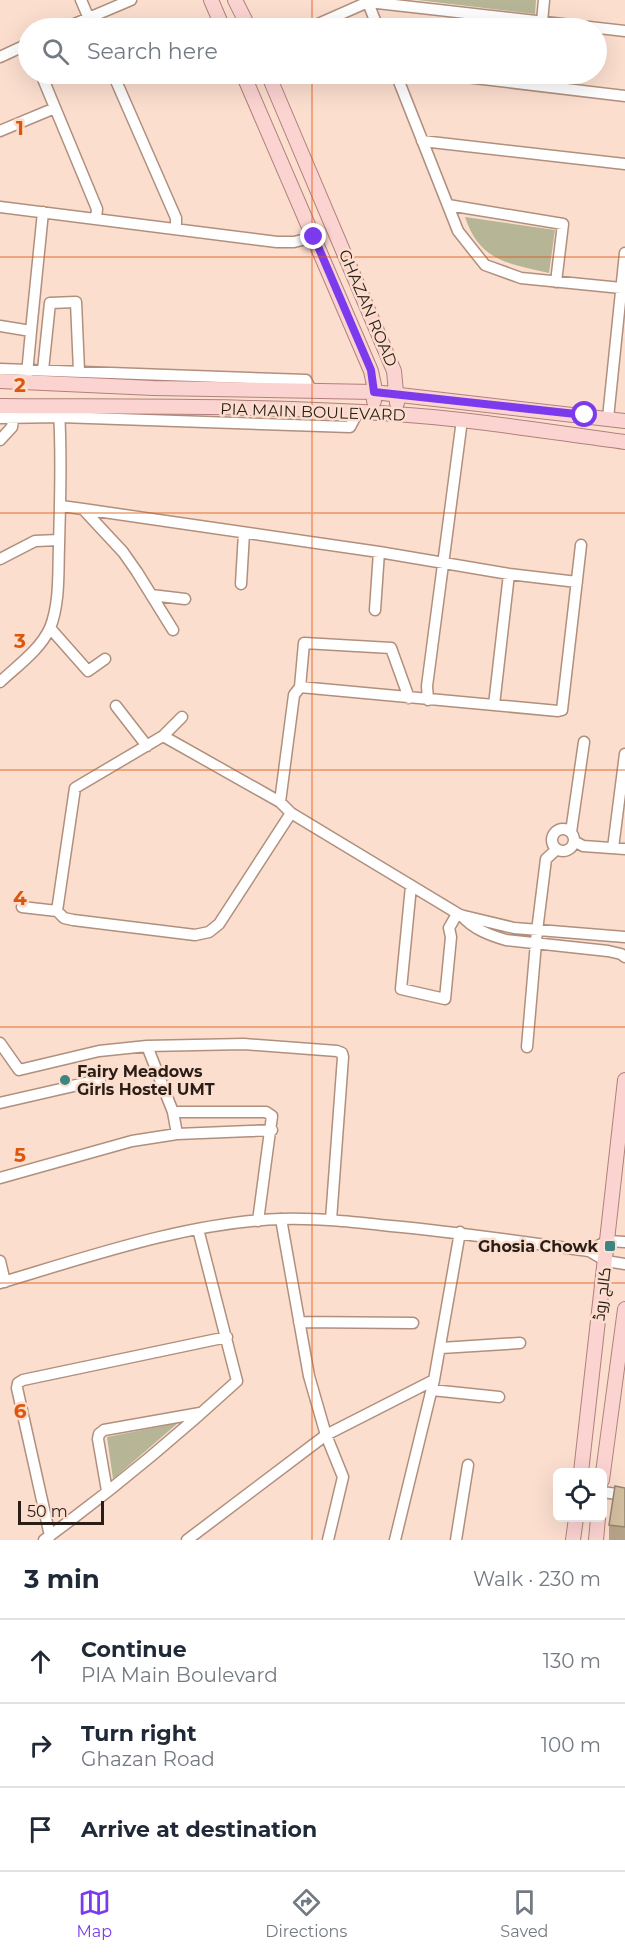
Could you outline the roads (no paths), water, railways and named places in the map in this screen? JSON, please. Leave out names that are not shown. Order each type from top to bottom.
[{"type":"main road","points":[[211,0],[219,18]]},
{"type":"main road","points":[[236,0],[244,18]]},
{"type":"main road","name":"GHAZAN ROAD","points":[[247,84],[371,370],[374,392],[373,413]]},
{"type":"main road","name":"GHAZAN ROAD","points":[[272,84],[394,371],[398,394],[397,414]]},
{"type":"main road","name":"PIA MAIN BOULEVARD","points":[[0,381],[27,375],[153,388],[374,392],[625,421]]},
{"type":"main road","name":"PIA MAIN BOULEVARD","points":[[0,406],[14,412],[397,414],[462,420],[625,442]]},
{"type":"main road","name":"کالج روڈ","points":[[582,1468],[625,1080]]},
{"type":"main road","name":"کالج روڈ","points":[[605,1468],[625,1309]]},
{"type":"main road","points":[[573,1540],[575,1522]]},
{"type":"main road","points":[[596,1540],[598,1522]]},
{"type":"street","points":[[81,0],[89,18]]},
{"type":"street","points":[[100,18],[131,0]]},
{"type":"street","points":[[542,18],[544,0]]},
{"type":"street","points":[[368,1],[374,18]]},
{"type":"street","points":[[331,18],[368,1],[509,18]]},
{"type":"street","points":[[607,29],[625,31]]},
{"type":"street","points":[[0,57],[18,49]]},
{"type":"street","points":[[44,84],[97,209],[96,218]]},
{"type":"street","points":[[117,84],[176,218],[176,229]]},
{"type":"street","points":[[400,84],[458,231],[485,265],[521,278],[621,288]]},
{"type":"street","points":[[524,84],[625,96]]},
{"type":"street","points":[[0,132],[55,108]]},
{"type":"street","points":[[422,141],[625,164]]},
{"type":"street","points":[[448,205],[563,224],[556,282]]},
{"type":"street","points":[[0,207],[277,242],[294,242],[314,237]]},
{"type":"street","points":[[27,375],[43,212]]},
{"type":"street","points":[[608,418],[625,253]]},
{"type":"street","points":[[43,370],[50,303],[76,302],[79,371]]},
{"type":"street","points":[[0,326],[31,331]]},
{"type":"street","points":[[0,369],[27,375],[43,370],[306,380],[310,390]]},
{"type":"street","points":[[0,682],[31,653],[50,628],[55,608],[61,506],[59,411]]},
{"type":"street","points":[[0,418],[14,412]]},
{"type":"street","points":[[0,440],[12,428],[14,412]]},
{"type":"street","points":[[428,700],[427,686],[462,420]]},
{"type":"street","points":[[61,506],[380,552],[509,574],[577,582]]},
{"type":"street","points":[[83,508],[123,552],[173,630]]},
{"type":"street","points":[[241,584],[244,533]]},
{"type":"street","points":[[0,559],[35,541],[59,540]]},
{"type":"street","points":[[300,687],[562,710],[581,545]]},
{"type":"street","points":[[375,610],[380,552]]},
{"type":"street","points":[[494,705],[509,574]]},
{"type":"street","points":[[151,595],[185,599]]},
{"type":"street","points":[[50,628],[88,671],[105,659]]},
{"type":"street","points":[[279,802],[294,695],[300,687],[304,643],[391,648],[409,698]]},
{"type":"street","points":[[116,706],[147,746]]},
{"type":"street","points":[[57,911],[75,788],[163,736],[182,717]]},
{"type":"street","points":[[163,736],[279,802],[291,813],[459,914],[501,926],[537,931],[625,937]]},
{"type":"street","points":[[584,742],[572,837],[571,848],[564,851],[557,849],[552,843],[552,836],[564,829],[572,837],[583,846],[625,849]]},
{"type":"street","points":[[612,848],[625,754]]},
{"type":"street","points":[[22,907],[57,911],[64,918],[73,920],[195,935],[210,932],[219,924],[291,813]]},
{"type":"street","points":[[527,1047],[546,859],[557,849]]},
{"type":"street","points":[[411,886],[401,989],[445,999],[451,937],[449,928],[459,914]]},
{"type":"street","points":[[459,914],[466,922],[490,936],[536,944],[608,951],[625,957]]},
{"type":"street","points":[[0,1043],[19,1070],[99,1051],[147,1046],[244,1044],[342,1053],[344,1056],[331,1220]]},
{"type":"street","points":[[147,1046],[173,1112],[177,1134]]},
{"type":"street","points":[[0,1103],[67,1088]]},
{"type":"street","points":[[173,1112],[266,1112],[272,1116],[272,1130],[258,1221]]},
{"type":"street","points":[[0,1178],[132,1141],[177,1134],[272,1130]]},
{"type":"street","points":[[281,1219],[309,1376],[326,1435],[343,1477],[328,1540]]},
{"type":"street","points":[[0,1261],[2,1283],[156,1238],[198,1229],[281,1219],[331,1220],[460,1232],[589,1251],[606,1262],[625,1264]]},
{"type":"street","points":[[198,1229],[226,1337],[237,1381],[202,1413],[47,1538],[17,1388],[18,1383],[23,1380],[226,1337]]},
{"type":"street","points":[[395,1540],[441,1348],[460,1232]]},
{"type":"street","points":[[589,1251],[607,1241],[625,1242]]},
{"type":"street","points":[[299,1322],[413,1323]]},
{"type":"street","points":[[441,1348],[520,1343]]},
{"type":"street","points":[[193,1538],[326,1435],[433,1385],[499,1397]]},
{"type":"street","points":[[107,1491],[99,1434],[104,1430],[202,1413]]},
{"type":"street","points":[[456,1540],[468,1465]]},
{"type":"street","points":[[607,1493],[625,1495]]},
{"type":"place","name":"Fairy Meadows Girls Hostel UMT","points":[[65,1080]]},
{"type":"place","name":"Ghosia Chowk","points":[[610,1246]]}]
